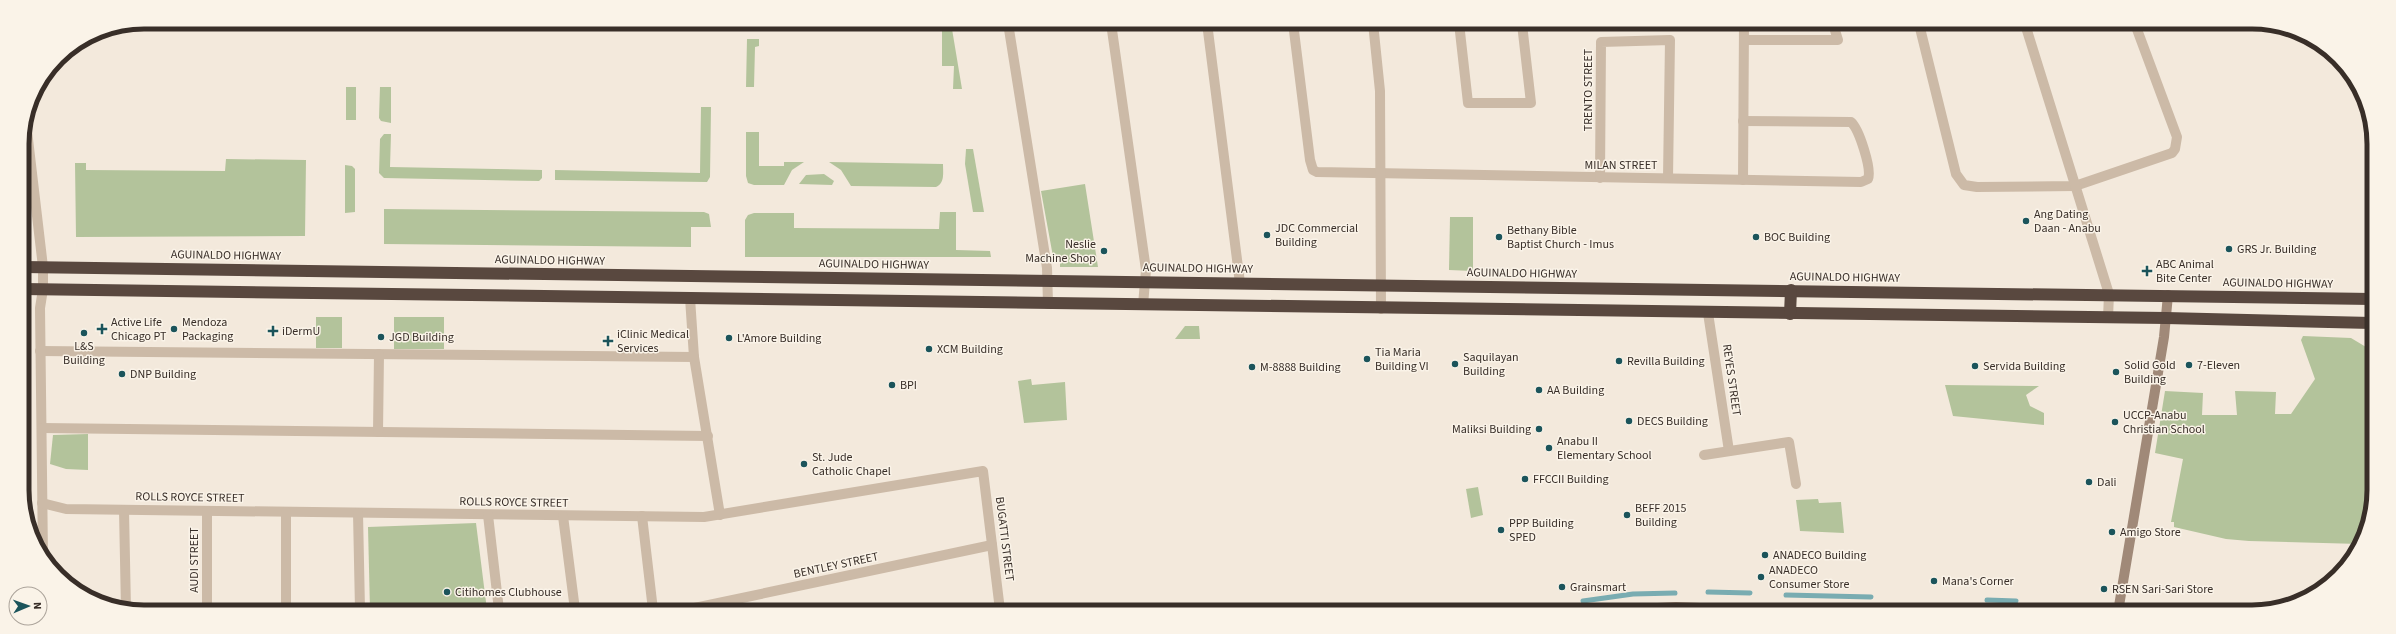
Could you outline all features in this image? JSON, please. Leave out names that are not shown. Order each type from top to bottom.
[{"type":"highway","name":"AGUINALDO HIGHWAY","points":[[29,267],[2109,294],[2367,299]]},
{"type":"highway","points":[[29,289],[1708,313],[2166,318],[2367,324]]},
{"type":"highway","points":[[1790,314],[1791,290]]},
{"type":"street","points":[[1009,29],[1048,280],[1048,304]]},
{"type":"street","points":[[1112,29],[1146,282],[1143,305]]},
{"type":"street","points":[[1208,29],[1240,283]]},
{"type":"street","name":"MILAN STREET","points":[[1294,29],[1313,170],[1322,173],[1865,181],[1870,171],[1856,128],[1851,122],[1743,120]]},
{"type":"street","points":[[1374,29],[1380,91],[1381,308]]},
{"type":"street","points":[[1460,29],[1468,103],[1530,103],[1523,29]]},
{"type":"street","points":[[1744,29],[1744,180]]},
{"type":"street","points":[[1744,40],[1838,40],[1835,29]]},
{"type":"street","points":[[1920,29],[1959,180],[1970,187],[2075,186],[2167,156],[2175,149],[2177,137],[2137,29]]},
{"type":"street","points":[[2027,29],[2109,294],[2108,318]]},
{"type":"street","name":"TRENTO STREET","points":[[1600,178],[1601,42],[1670,40],[1668,178]]},
{"type":"street","points":[[29,148],[43,267],[43,289],[40,308],[43,544]]},
{"type":"street","points":[[2119,605],[2166,318],[2168,295]]},
{"type":"street","points":[[690,298],[694,357],[720,515]]},
{"type":"street","name":"REYES STREET","points":[[1708,313],[1729,451]]},
{"type":"street","points":[[40,351],[694,357]]},
{"type":"street","points":[[378,432],[379,354]]},
{"type":"street","points":[[42,428],[708,436]]},
{"type":"street","points":[[1704,455],[1789,442],[1796,484]]},
{"type":"street","name":"ROLLS ROYCE STREET","points":[[42,503],[66,508],[124,510],[704,517],[983,471]]},
{"type":"street","name":"BUGATTI STREET","points":[[983,471],[999,605]]},
{"type":"street","points":[[124,510],[126,604]]},
{"type":"street","name":"AUDI STREET","points":[[207,510],[207,605]]},
{"type":"street","points":[[286,512],[286,605]]},
{"type":"street","points":[[358,513],[360,605]]},
{"type":"street","points":[[488,514],[498,605]]},
{"type":"street","points":[[563,516],[573,605]]},
{"type":"street","points":[[642,516],[652,605]]},
{"type":"street","name":"BENTLEY STREET","points":[[709,605],[992,545]]},
{"type":"green space","points":[[942,29],[952,29],[962,89],[953,89],[954,66],[942,66]]},
{"type":"green space","points":[[747,39],[759,39],[759,46],[755,47],[754,87],[746,87]]},
{"type":"green space","points":[[346,87],[356,87],[356,120],[346,120]]},
{"type":"green space","points":[[380,87],[391,87],[391,123],[381,121],[379,118]]},
{"type":"green space","points":[[701,107],[711,107],[710,177],[707,182],[555,180],[555,170],[700,173]]},
{"type":"green space","points":[[746,132],[759,132],[759,166],[784,166],[784,162],[804,162],[792,170],[784,185],[754,185],[748,183],[746,176]]},
{"type":"green space","points":[[384,134],[391,134],[390,167],[542,170],[542,178],[539,181],[384,178],[379,173],[380,139]]},
{"type":"green space","points":[[966,149],[973,149],[984,212],[973,212],[965,164]]},
{"type":"green space","points":[[226,159],[306,160],[305,236],[76,237],[75,163],[86,163],[86,170],[225,171]]},
{"type":"green space","points":[[829,162],[943,164],[943,177],[941,183],[936,187],[851,186],[841,170]]},
{"type":"green space","points":[[345,165],[352,166],[355,169],[355,212],[345,213]]},
{"type":"green space","points":[[824,174],[834,181],[832,185],[799,184],[806,175]]},
{"type":"green space","points":[[1085,184],[1098,267],[1060,267],[1060,262],[1054,262],[1041,191]]},
{"type":"green space","points":[[384,209],[704,212],[709,214],[711,227],[691,227],[691,247],[384,244]]},
{"type":"green space","points":[[940,212],[956,212],[956,250],[990,251],[991,257],[745,257],[745,220],[748,215],[754,213],[794,213],[794,228],[939,229]]},
{"type":"green space","points":[[1450,217],[1473,217],[1473,271],[1449,270]]},
{"type":"green space","points":[[316,317],[342,317],[342,348],[316,348]]},
{"type":"green space","points":[[394,317],[444,317],[444,349],[394,349]]},
{"type":"green space","points":[[1185,326],[1199,326],[1200,339],[1175,339]]},
{"type":"green space","points":[[2303,336],[2351,338],[2367,346],[2367,497],[2363,520],[2353,544],[2226,539],[2174,527],[2174,522],[2171,522],[2183,459],[2155,453],[2165,391],[2203,393],[2202,415],[2237,415],[2235,391],[2276,392],[2275,414],[2291,414],[2315,379],[2301,340]]},
{"type":"green space","points":[[1031,379],[1032,385],[1065,382],[1067,420],[1024,423],[1018,381]]},
{"type":"green space","points":[[1945,385],[2039,386],[2026,395],[2030,406],[2044,413],[2044,425],[1953,416]]},
{"type":"green space","points":[[88,434],[88,470],[66,469],[50,464],[53,435]]},
{"type":"green space","points":[[1478,487],[1483,515],[1471,518],[1466,489]]},
{"type":"green space","points":[[1818,499],[1819,503],[1841,502],[1844,533],[1800,531],[1796,500]]},
{"type":"green space","points":[[476,523],[486,605],[370,605],[368,527]]},
{"type":"waterway","points":[[1708,592],[1750,593]]},
{"type":"waterway","points":[[1583,601],[1633,594],[1675,593]]},
{"type":"waterway","points":[[1786,595],[1871,597]]},
{"type":"waterway","points":[[1987,600],[2016,601]]},
{"type":"place","name":"Ang Dating Daan - Anabu","points":[[2026,221]]},
{"type":"place","name":"JDC Commercial Building","points":[[1267,235]]},
{"type":"place","name":"Bethany Bible Baptist Church - Imus","points":[[1499,237]]},
{"type":"place","name":"BOC Building","points":[[1756,237]]},
{"type":"place","name":"GRS Jr. Building","points":[[2229,249]]},
{"type":"place","name":"Neslie Machine Shop","points":[[1104,251]]},
{"type":"place","name":"ABC Animal Bite Center","points":[[2147,271]]},
{"type":"place","name":"Active Life Chicago PT","points":[[102,329]]},
{"type":"place","name":"Mendoza Packaging","points":[[174,329]]},
{"type":"place","name":"iDermU","points":[[273,331]]},
{"type":"place","name":"L&S Building","points":[[84,333]]},
{"type":"place","name":"JGD Building","points":[[381,337]]},
{"type":"place","name":"L'Amore Building","points":[[729,338]]},
{"type":"place","name":"iClinic Medical Services","points":[[608,341]]},
{"type":"place","name":"XCM Building","points":[[929,349]]},
{"type":"place","name":"Tia Maria Building VI","points":[[1367,359]]},
{"type":"place","name":"Revilla Building","points":[[1619,361]]},
{"type":"place","name":"Saquilayan Building","points":[[1455,364]]},
{"type":"place","name":"7-Eleven","points":[[2189,365]]},
{"type":"place","name":"Servida Building","points":[[1975,366]]},
{"type":"place","name":"M-8888 Building","points":[[1252,367]]},
{"type":"place","name":"Solid Gold Building","points":[[2116,372]]},
{"type":"place","name":"DNP Building","points":[[122,374]]},
{"type":"place","name":"BPI","points":[[892,385]]},
{"type":"place","name":"AA Building","points":[[1539,390]]},
{"type":"place","name":"DECS Building","points":[[1629,421]]},
{"type":"place","name":"UCCP-Anabu Christian School","points":[[2115,422]]},
{"type":"place","name":"Maliksi Building","points":[[1539,429]]},
{"type":"place","name":"Anabu II Elementary School","points":[[1549,448]]},
{"type":"place","name":"St. Jude Catholic Chapel","points":[[804,464]]},
{"type":"place","name":"FFCCII Building","points":[[1525,479]]},
{"type":"place","name":"Dali","points":[[2089,482]]},
{"type":"place","name":"BEFF 2015 Building","points":[[1627,515]]},
{"type":"place","name":"PPP Building SPED","points":[[1501,530]]},
{"type":"place","name":"Amigo Store","points":[[2112,532]]},
{"type":"place","name":"ANADECO Building","points":[[1765,555]]},
{"type":"place","name":"ANADECO Consumer Store","points":[[1761,577]]},
{"type":"place","name":"Mana's Corner","points":[[1934,581]]},
{"type":"place","name":"Grainsmart","points":[[1562,587]]},
{"type":"place","name":"RSEN Sari-Sari Store","points":[[2104,589]]},
{"type":"place","name":"Citihomes Clubhouse","points":[[447,592]]}]
